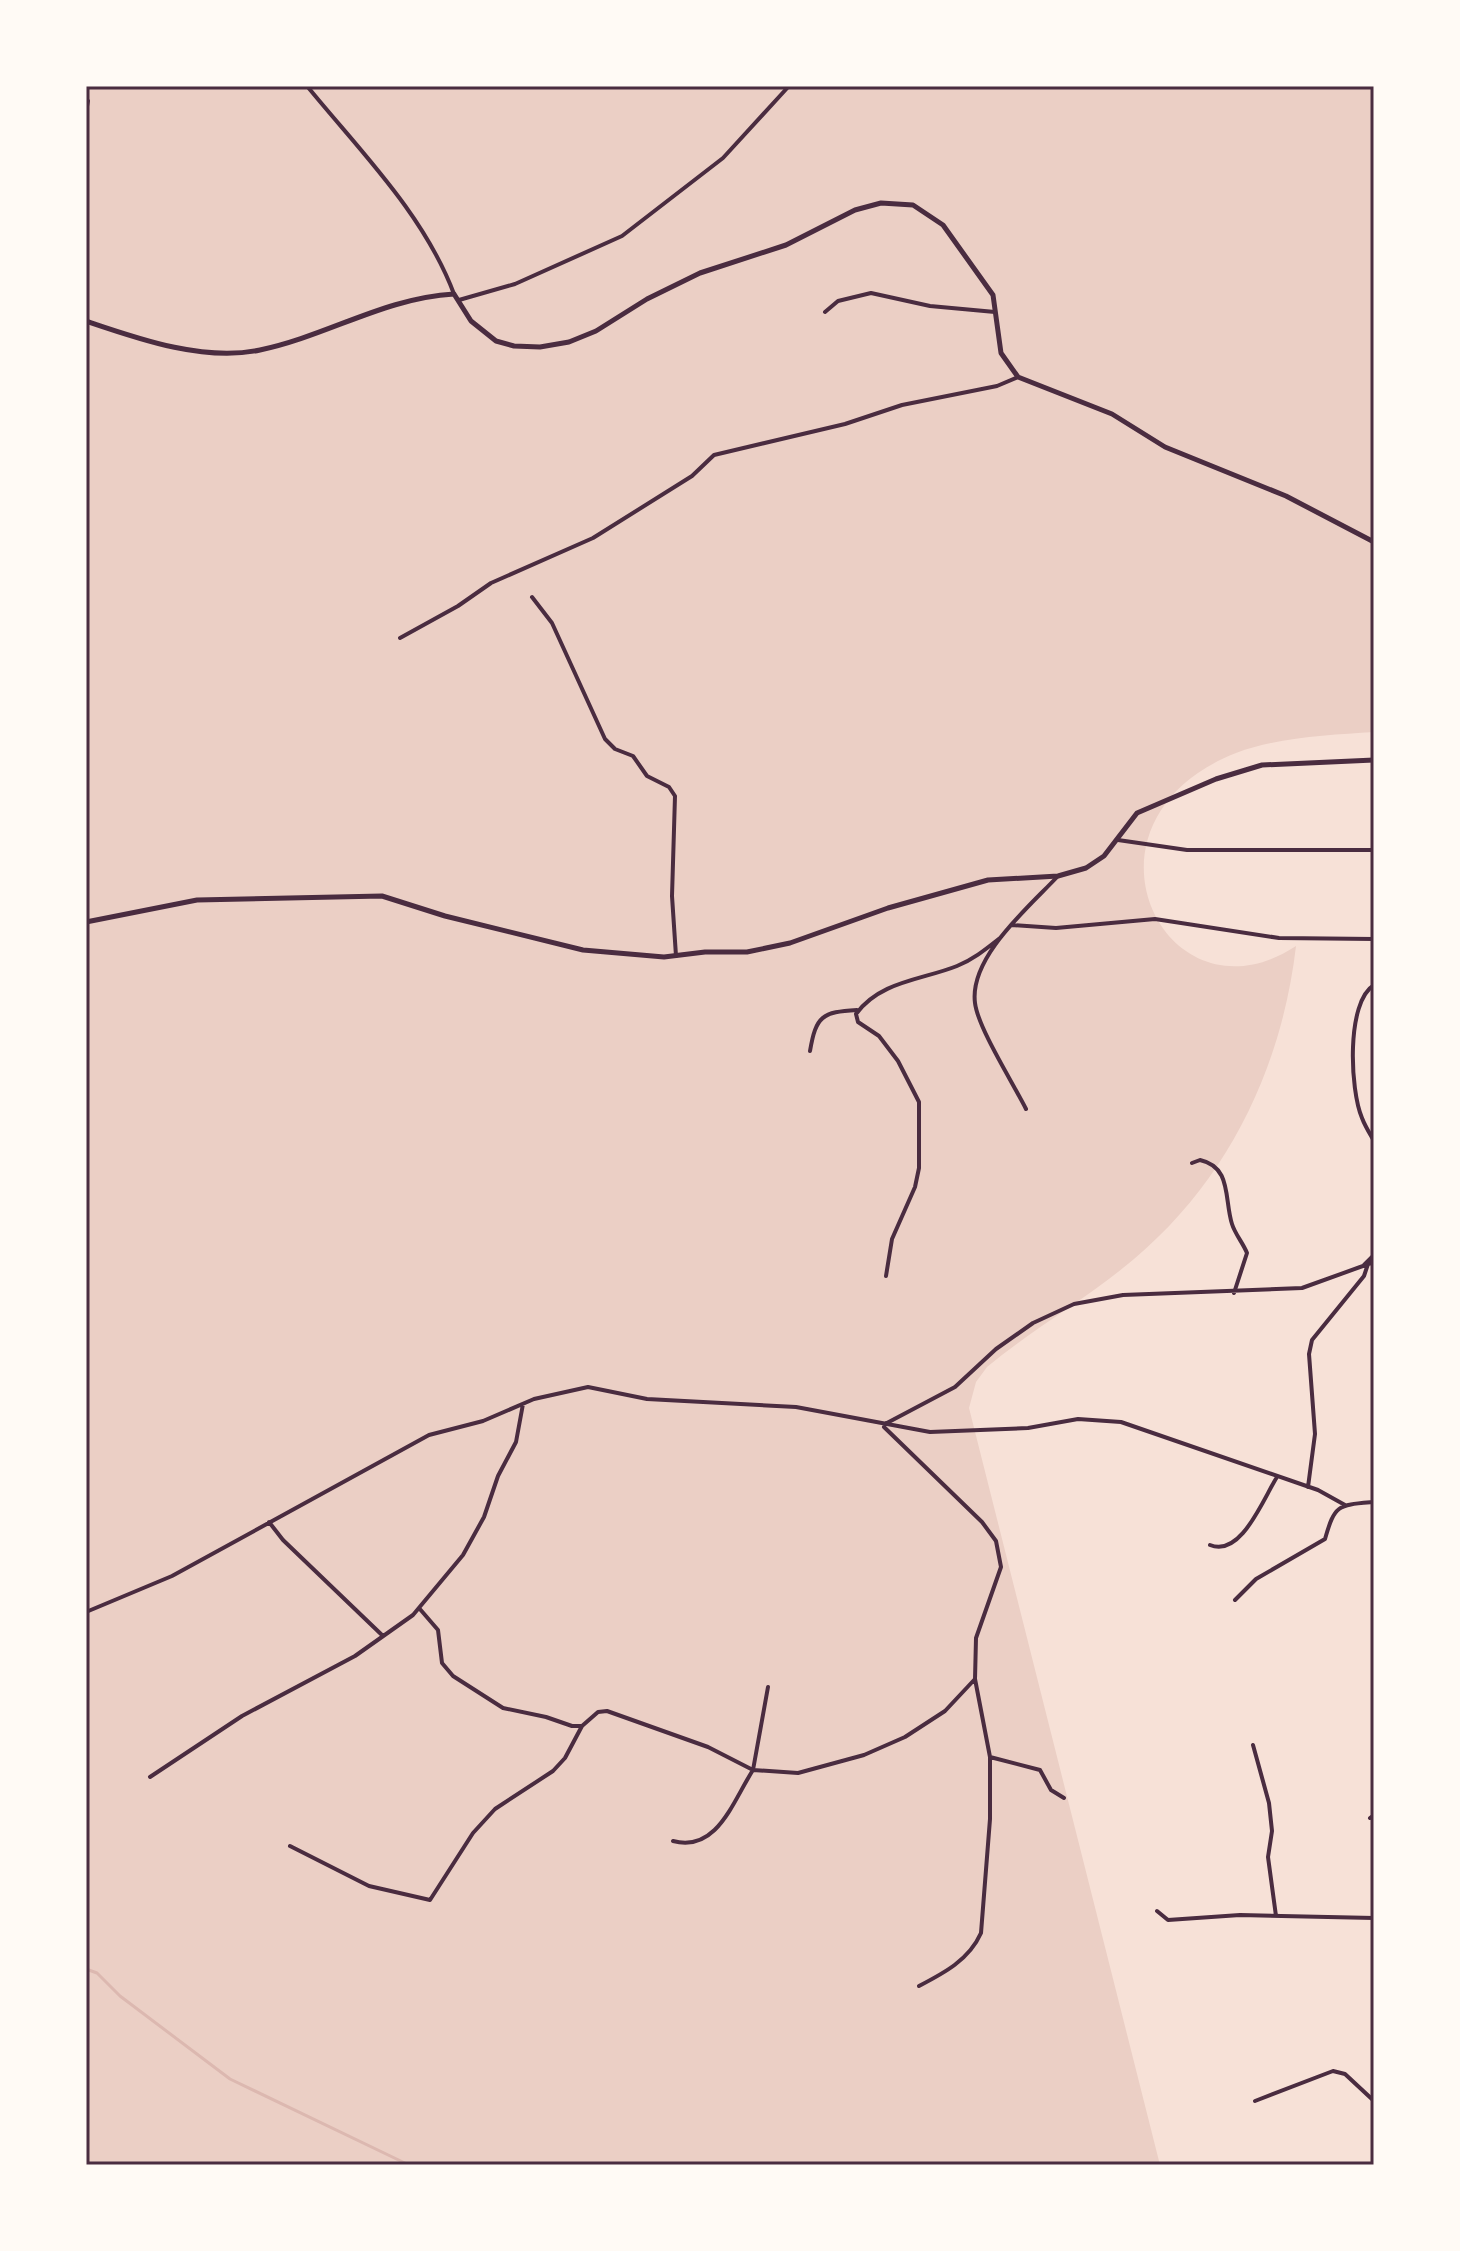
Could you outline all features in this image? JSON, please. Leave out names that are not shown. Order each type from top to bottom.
[{"type":"street","points":[[307,86],[420,225],[471,321],[496,341],[514,346],[540,347],[569,342],[596,331],[647,299],[700,273],[786,245],[855,210],[897,202],[925,209],[943,225],[993,295],[1001,353],[1018,377],[1112,414],[1165,447],[1286,496],[1374,542]]},
{"type":"street","points":[[86,321],[137,338],[224,353],[260,350],[425,296],[456,297],[515,284],[622,236],[723,158],[789,86]]},
{"type":"street","points":[[86,112],[88,101]]},
{"type":"street","points":[[825,312],[838,301],[871,293],[930,306],[995,312]]},
{"type":"street","points":[[400,638],[447,613],[491,583],[593,538],[692,476],[714,455],[845,424],[902,405],[997,386],[1018,377]]},
{"type":"street","points":[[532,597],[552,623],[605,739],[615,749],[633,756],[647,776],[669,787],[675,796],[672,896],[676,956]]},
{"type":"street","points":[[86,922],[197,900],[382,896],[445,916],[583,950],[630,957],[747,952],[790,943],[888,908],[988,880],[1058,876],[1086,868],[1104,856],[1137,813],[1216,779],[1262,765],[1374,760]]},
{"type":"street","points":[[1118,840],[1187,850],[1374,850]]},
{"type":"street","points":[[810,1051],[815,1024],[820,1018],[838,1011],[859,1010],[902,982],[954,967],[979,956],[1058,876]]},
{"type":"street","points":[[1012,925],[1056,928],[1155,919],[1279,938],[1374,939]]},
{"type":"street","points":[[1000,938],[987,957],[975,993],[975,1004],[1026,1109]]},
{"type":"street","points":[[1374,985],[1360,998],[1355,1030],[1355,1092],[1362,1119],[1374,1141]]},
{"type":"street","points":[[859,1010],[856,1020],[879,1036],[898,1061],[919,1102],[919,1168],[915,1187],[892,1239],[886,1276]]},
{"type":"street","points":[[1192,1163],[1200,1160],[1212,1164],[1224,1179],[1232,1227],[1247,1253],[1234,1294]]},
{"type":"street","points":[[1308,1487],[1315,1434],[1309,1354],[1312,1340],[1364,1276],[1374,1255]]},
{"type":"street","points":[[882,1425],[955,1387],[996,1349],[1033,1323],[1074,1304],[1123,1295],[1234,1294],[1302,1288],[1369,1264]]},
{"type":"street","points":[[86,1612],[172,1576],[429,1435],[483,1421],[523,1404],[588,1387],[647,1399],[796,1407],[930,1432],[1028,1428],[1078,1419],[1121,1422],[1308,1487],[1345,1505]]},
{"type":"street","points":[[150,1777],[242,1716],[355,1656],[419,1608],[463,1555],[484,1517],[498,1476],[516,1442],[523,1404]]},
{"type":"street","points":[[882,1425],[982,1522],[996,1541],[1001,1567],[976,1638],[975,1679],[990,1757],[990,1819],[981,1933],[975,1947],[949,1970],[919,1986]]},
{"type":"street","points":[[1210,1545],[1223,1548],[1236,1544],[1278,1476]]},
{"type":"street","points":[[1235,1600],[1256,1579],[1325,1539],[1332,1515],[1345,1505],[1374,1502]]},
{"type":"street","points":[[269,1522],[283,1540],[383,1636]]},
{"type":"street","points":[[419,1608],[438,1630],[442,1663],[453,1676],[503,1708],[582,1726]]},
{"type":"street","points":[[290,1846],[369,1886],[430,1900],[473,1833],[515,1793],[553,1771],[565,1758],[582,1726],[598,1712],[607,1711],[708,1747],[753,1770],[798,1773],[864,1755],[905,1737],[945,1711],[975,1679]]},
{"type":"street","points":[[673,1841],[693,1843],[714,1832],[753,1770],[768,1687]]},
{"type":"street","points":[[1253,1745],[1269,1803],[1272,1831],[1268,1857],[1276,1916]]},
{"type":"street","points":[[990,1757],[1040,1770],[1051,1790],[1064,1798]]},
{"type":"street","points":[[1157,1911],[1168,1920],[1276,1916],[1374,1918]]},
{"type":"street","points":[[1255,2101],[1333,2071],[1345,2074],[1374,2101]]},
{"type":"shaded area","points":[[86,86],[1374,86],[1374,732],[1287,740],[1236,753],[1183,785],[1153,824],[1144,867],[1152,908],[1174,941],[1207,962],[1249,965],[1296,946],[1278,1035],[1245,1118],[1197,1194],[1134,1259],[987,1367],[976,1382],[969,1408],[1160,2165],[86,2165]]},
{"type":"waterway","points":[[86,1969],[97,1973],[120,1996],[230,2079],[409,2165]]}]
